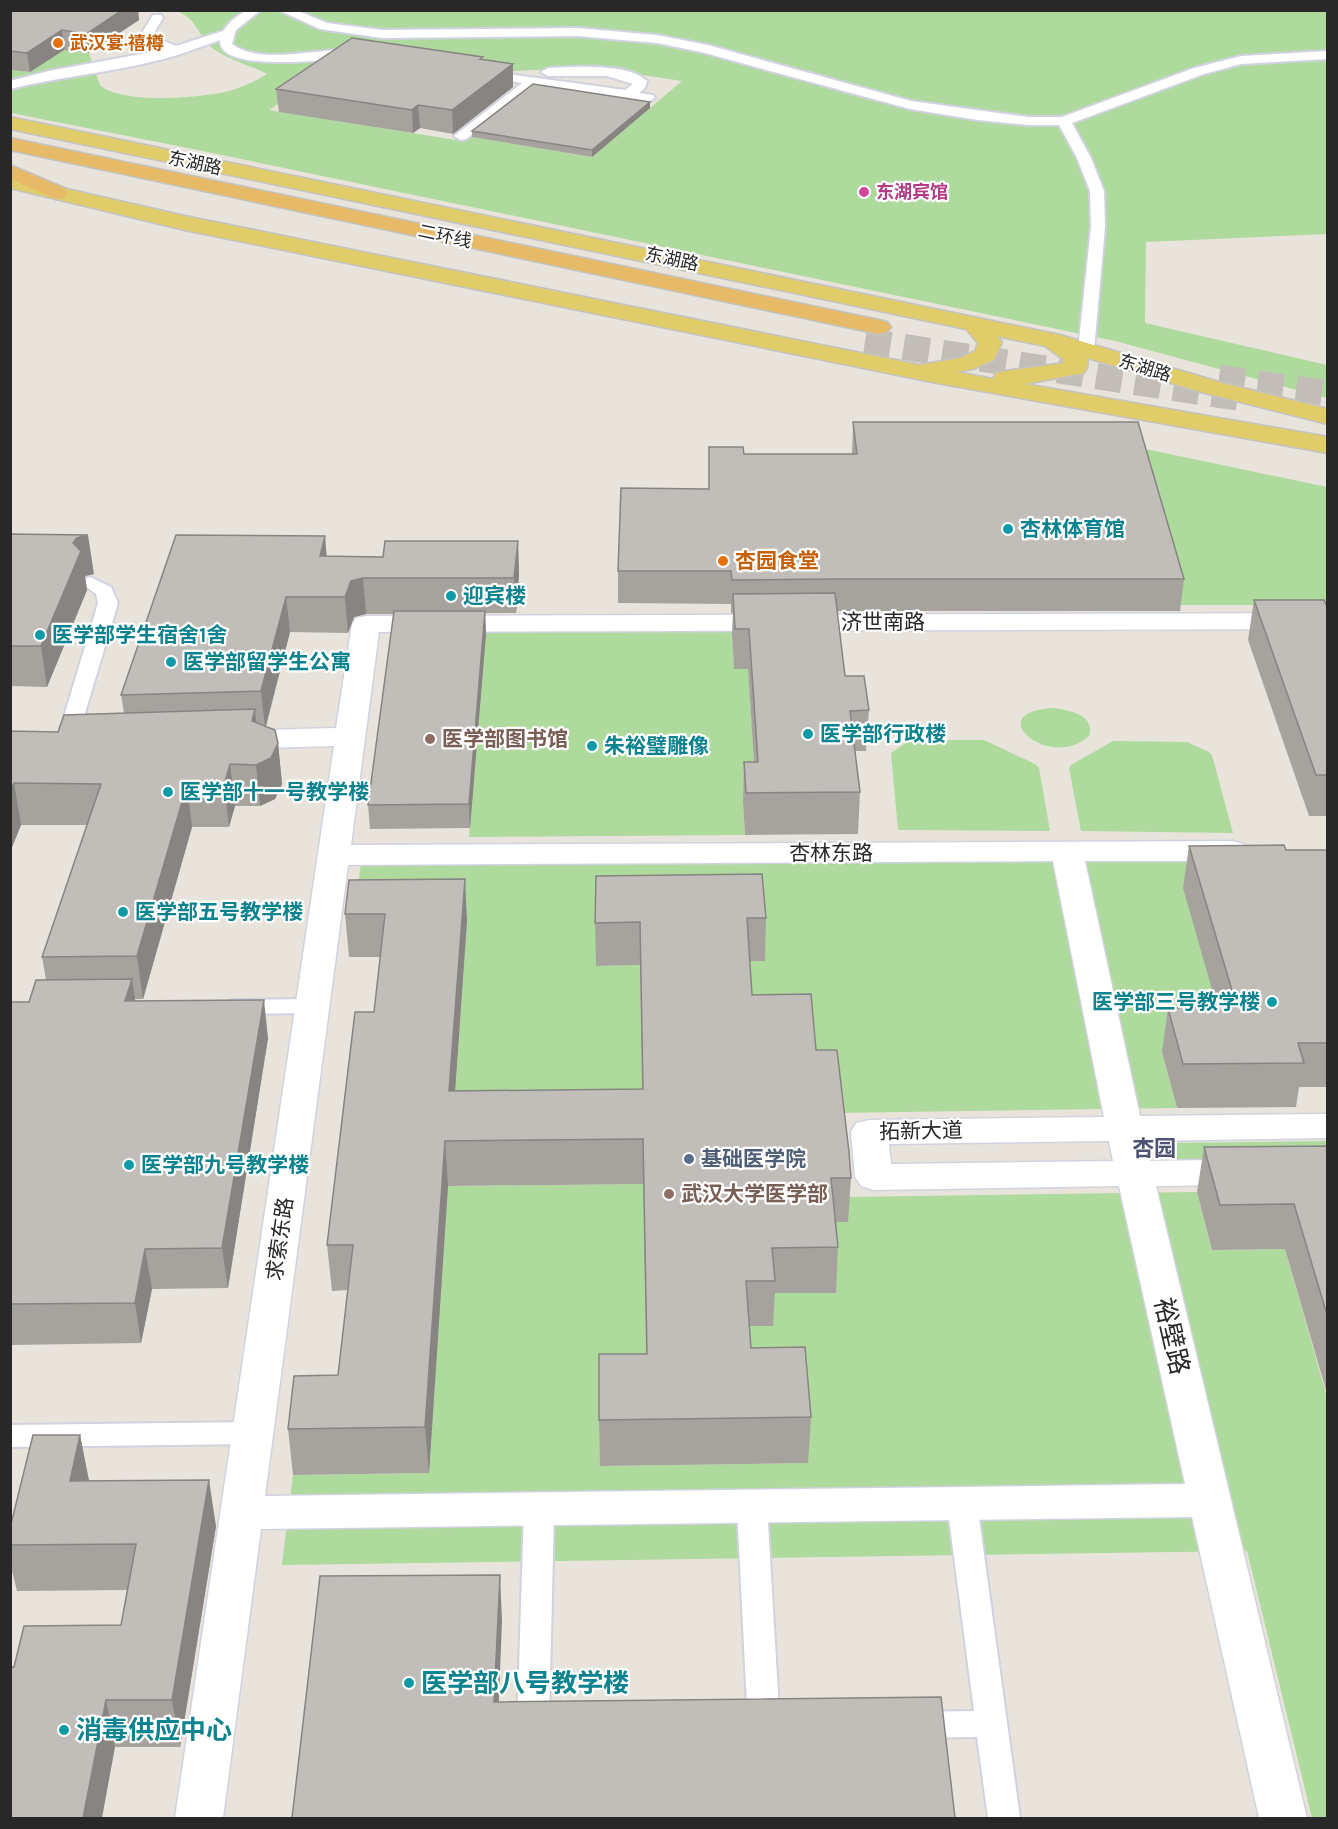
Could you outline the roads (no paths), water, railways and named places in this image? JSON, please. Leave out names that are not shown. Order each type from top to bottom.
[{"type":"highway","name":"二环线","points":[[13,129],[869,343]]},
{"type":"highway","name":"二环线","points":[[10,159],[869,343]]},
{"type":"highway","points":[[10,171],[56,193]]},
{"type":"main road","name":"东湖路","points":[[13,129],[1051,340],[1076,358],[1091,361],[1119,360],[1204,386],[1328,417]]},
{"type":"main road","name":"东湖路","points":[[10,182],[185,223],[869,343],[937,376],[1328,445]]},
{"type":"main road","points":[[869,343],[934,370],[965,364],[986,355],[990,342],[973,323]]},
{"type":"main road","points":[[937,376],[1018,378],[1080,359],[1085,381],[1110,398],[1143,413]]},
{"type":"main road","points":[[1204,386],[1169,385],[1157,391],[1155,398],[1161,406],[1222,428]]},
{"type":"street","name":"济世南路","points":[[366,624],[1328,621]]},
{"type":"street","name":"求索东路","points":[[199,1818],[366,624]]},
{"type":"street","points":[[208,741],[350,736]]},
{"type":"street","name":"杏林东路","points":[[334,855],[1259,851]]},
{"type":"street","name":"裕壁路","points":[[1067,852],[1135,1173],[1283,1818]]},
{"type":"street","name":"拓新大道","points":[[1328,1126],[869,1132],[874,1177],[1328,1171]]},
{"type":"street","points":[[241,1513],[1210,1500]]},
{"type":"lane","points":[[10,85],[177,52],[227,34],[255,10]]},
{"type":"lane","points":[[284,10],[324,26],[373,33],[410,35],[577,32],[657,39],[703,48],[910,105],[1003,119],[1064,121],[1219,65],[1266,57],[1328,55]]},
{"type":"lane","points":[[158,18],[149,31],[151,40],[177,52]]},
{"type":"lane","points":[[227,34],[228,48],[245,56],[268,58],[336,54],[364,55]]},
{"type":"lane","points":[[470,71],[648,98]]},
{"type":"lane","points":[[516,78],[550,72],[578,71],[610,74],[640,81],[640,85],[627,95]]},
{"type":"lane","points":[[461,136],[533,81]]},
{"type":"lane","points":[[1064,121],[1084,158],[1096,191],[1098,227],[1080,359]]},
{"type":"lane","points":[[66,745],[108,603],[104,591],[90,583]]},
{"type":"lane","points":[[208,1007],[313,1006]]},
{"type":"lane","points":[[10,1436],[252,1433]]},
{"type":"lane","points":[[962,1503],[1004,1818]]},
{"type":"lane","points":[[752,1506],[764,1727]]},
{"type":"lane","points":[[539,1509],[533,1731],[568,1730]]},
{"type":"lane","points":[[884,1726],[992,1724]]},
{"type":"tunnel","points":[[865,341],[1246,399]]},
{"type":"tunnel","points":[[1219,378],[1328,393]]},
{"type":"place","name":"武汉宴·禧樽","points":[[58,43]]},
{"type":"place","name":"东湖宾馆","points":[[864,192]]},
{"type":"place","name":"杏林体育馆","points":[[1008,529]]},
{"type":"place","name":"杏园食堂","points":[[723,561]]},
{"type":"place","name":"迎宾楼","points":[[451,596]]},
{"type":"place","name":"医学部学生宿舍1舍","points":[[40,635]]},
{"type":"place","name":"医学部留学生公寓","points":[[171,662]]},
{"type":"place","name":"医学部行政楼","points":[[808,734]]},
{"type":"place","name":"医学部图书馆","points":[[430,739]]},
{"type":"place","name":"朱裕璧雕像","points":[[592,746]]},
{"type":"place","name":"医学部十一号教学楼","points":[[168,792]]},
{"type":"place","name":"医学部五号教学楼","points":[[123,912]]},
{"type":"place","name":"医学部三号教学楼","points":[[1272,1002]]},
{"type":"place","name":"基础医学院","points":[[689,1159]]},
{"type":"place","name":"医学部九号教学楼","points":[[129,1165]]},
{"type":"place","name":"武汉大学医学部","points":[[669,1194]]},
{"type":"place","name":"医学部八号教学楼","points":[[409,1683]]},
{"type":"place","name":"消毒供应中心","points":[[64,1730]]},
{"type":"district","name":"杏园","points":[[1154,1148]]}]
